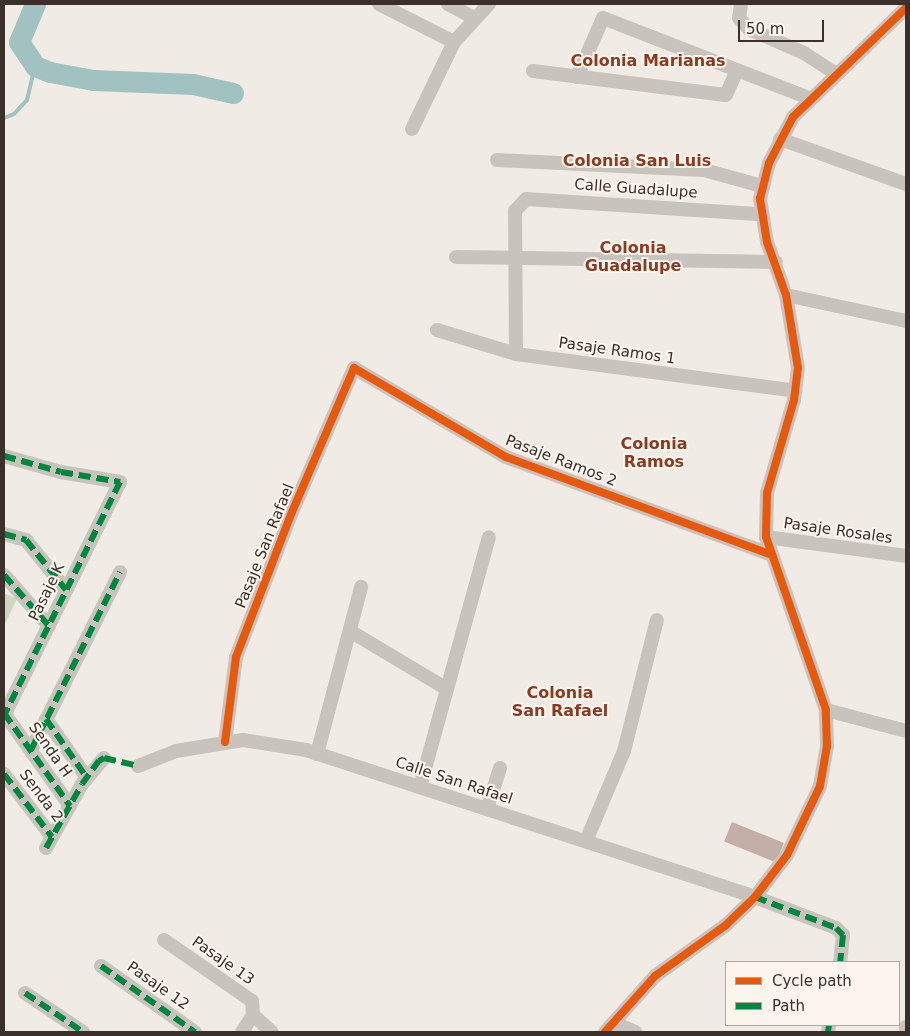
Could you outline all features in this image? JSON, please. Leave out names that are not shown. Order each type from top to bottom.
[{"type":"street","points":[[379,4],[454,42]]},
{"type":"street","points":[[448,4],[474,18]]},
{"type":"street","points":[[412,129],[454,42],[474,18],[489,4]]},
{"type":"street","points":[[741,4],[739,18],[749,29],[804,53],[835,73]]},
{"type":"street","points":[[609,1028],[655,976],[726,925],[755,897],[787,855],[820,786],[827,746],[826,710],[769,554],[766,537],[767,493],[796,391],[798,368],[786,295],[776,262],[767,242],[761,214],[762,186],[780,139],[810,98],[906,8]]},
{"type":"street","points":[[577,77],[603,18],[810,98]]},
{"type":"street","points":[[533,71],[726,95],[737,70]]},
{"type":"street","points":[[780,139],[906,184]]},
{"type":"street","points":[[497,160],[704,170],[762,186]]},
{"type":"street","name":"Calle Guadalupe","points":[[516,258],[515,211],[521,202],[533,198],[761,214]]},
{"type":"street","points":[[456,257],[776,262]]},
{"type":"street","points":[[516,258],[516,354]]},
{"type":"street","points":[[786,295],[906,321]]},
{"type":"street","name":"Pasaje Ramos 1","points":[[437,330],[516,354],[796,391]]},
{"type":"street","name":"Pasaje Ramos 2","points":[[354,368],[506,457],[769,554]]},
{"type":"street","name":"Pasaje San Rafael","points":[[225,742],[236,657],[292,512],[354,368]]},
{"type":"street","name":"Pasaje K","points":[[4,456],[61,472],[120,482],[4,714]]},
{"type":"street","points":[[4,534],[26,540],[66,590]]},
{"type":"street","points":[[420,787],[489,537]]},
{"type":"street","name":"Pasaje Rosales","points":[[766,537],[906,556]]},
{"type":"street","points":[[31,750],[120,572]]},
{"type":"street","points":[[6,575],[48,626]]},
{"type":"street","points":[[317,754],[361,587]]},
{"type":"street","points":[[586,842],[624,751],[657,620]]},
{"type":"street","points":[[350,631],[447,689]]},
{"type":"street","points":[[826,710],[906,731]]},
{"type":"street","name":"Senda H","points":[[4,714],[70,806]]},
{"type":"street","points":[[46,719],[87,778]]},
{"type":"street","name":"Calle San Rafael","points":[[138,766],[176,751],[243,740],[317,754],[755,897],[836,928],[843,936],[840,961]]},
{"type":"street","points":[[70,806],[87,778],[104,758]]},
{"type":"street","points":[[487,809],[500,768]]},
{"type":"street","name":"Senda 2","points":[[4,774],[49,843],[70,806]]},
{"type":"street","name":"Pasaje 13","points":[[164,940],[252,1001],[253,1015]]},
{"type":"street","name":"Pasaje 12","points":[[101,966],[195,1032]]},
{"type":"street","points":[[25,993],[83,1032]]},
{"type":"street","points":[[242,1032],[253,1015],[272,1032]]},
{"type":"street","points":[[906,1027],[906,1032]]},
{"type":"street","points":[[609,1028],[635,1032]]},
{"type":"green space","points":[[4,593],[17,599],[4,626]]},
{"type":"building","points":[[732,822],[784,843],[776,862],[724,841]]},
{"type":"waterway","points":[[35,4],[19,42],[35,66],[50,72],[93,80],[193,84],[233,93]]},
{"type":"waterway","points":[[4,118],[14,114],[27,100],[35,66]]},
{"type":"marked path","points":[[4,456],[61,472],[120,482],[4,716]]},
{"type":"marked path","points":[[4,534],[26,540],[66,590]]},
{"type":"marked path","points":[[31,750],[120,572]]},
{"type":"marked path","points":[[4,575],[49,626]]},
{"type":"marked path","points":[[4,713],[70,806]]},
{"type":"marked path","points":[[46,719],[87,778]]},
{"type":"marked path","points":[[46,848],[82,784],[99,761],[104,758],[138,766]]},
{"type":"marked path","points":[[4,774],[52,837]]},
{"type":"marked path","points":[[755,897],[836,928],[843,935],[840,961]]},
{"type":"marked path","points":[[101,966],[195,1032]]},
{"type":"marked path","points":[[25,993],[83,1032]]},
{"type":"marked path","points":[[828,1032],[829,1026]]},
{"type":"cycle path","points":[[605,1032],[655,976],[726,925],[755,897],[787,855],[820,786],[827,746],[826,710],[766,537],[767,493],[794,400],[798,368],[786,295],[767,242],[760,199],[769,163],[793,117],[906,8]]},
{"type":"cycle path","points":[[225,742],[236,657],[292,512],[354,368],[506,457],[769,554]]},
{"type":"district","name":"Colonia Marianas","points":[[648,61]]},
{"type":"district","name":"Colonia San Luis","points":[[637,161]]},
{"type":"district","name":"Colonia Guadalupe","points":[[633,257]]},
{"type":"district","name":"Colonia Ramos","points":[[654,453]]},
{"type":"district","name":"Colonia San Rafael","points":[[560,702]]}]
